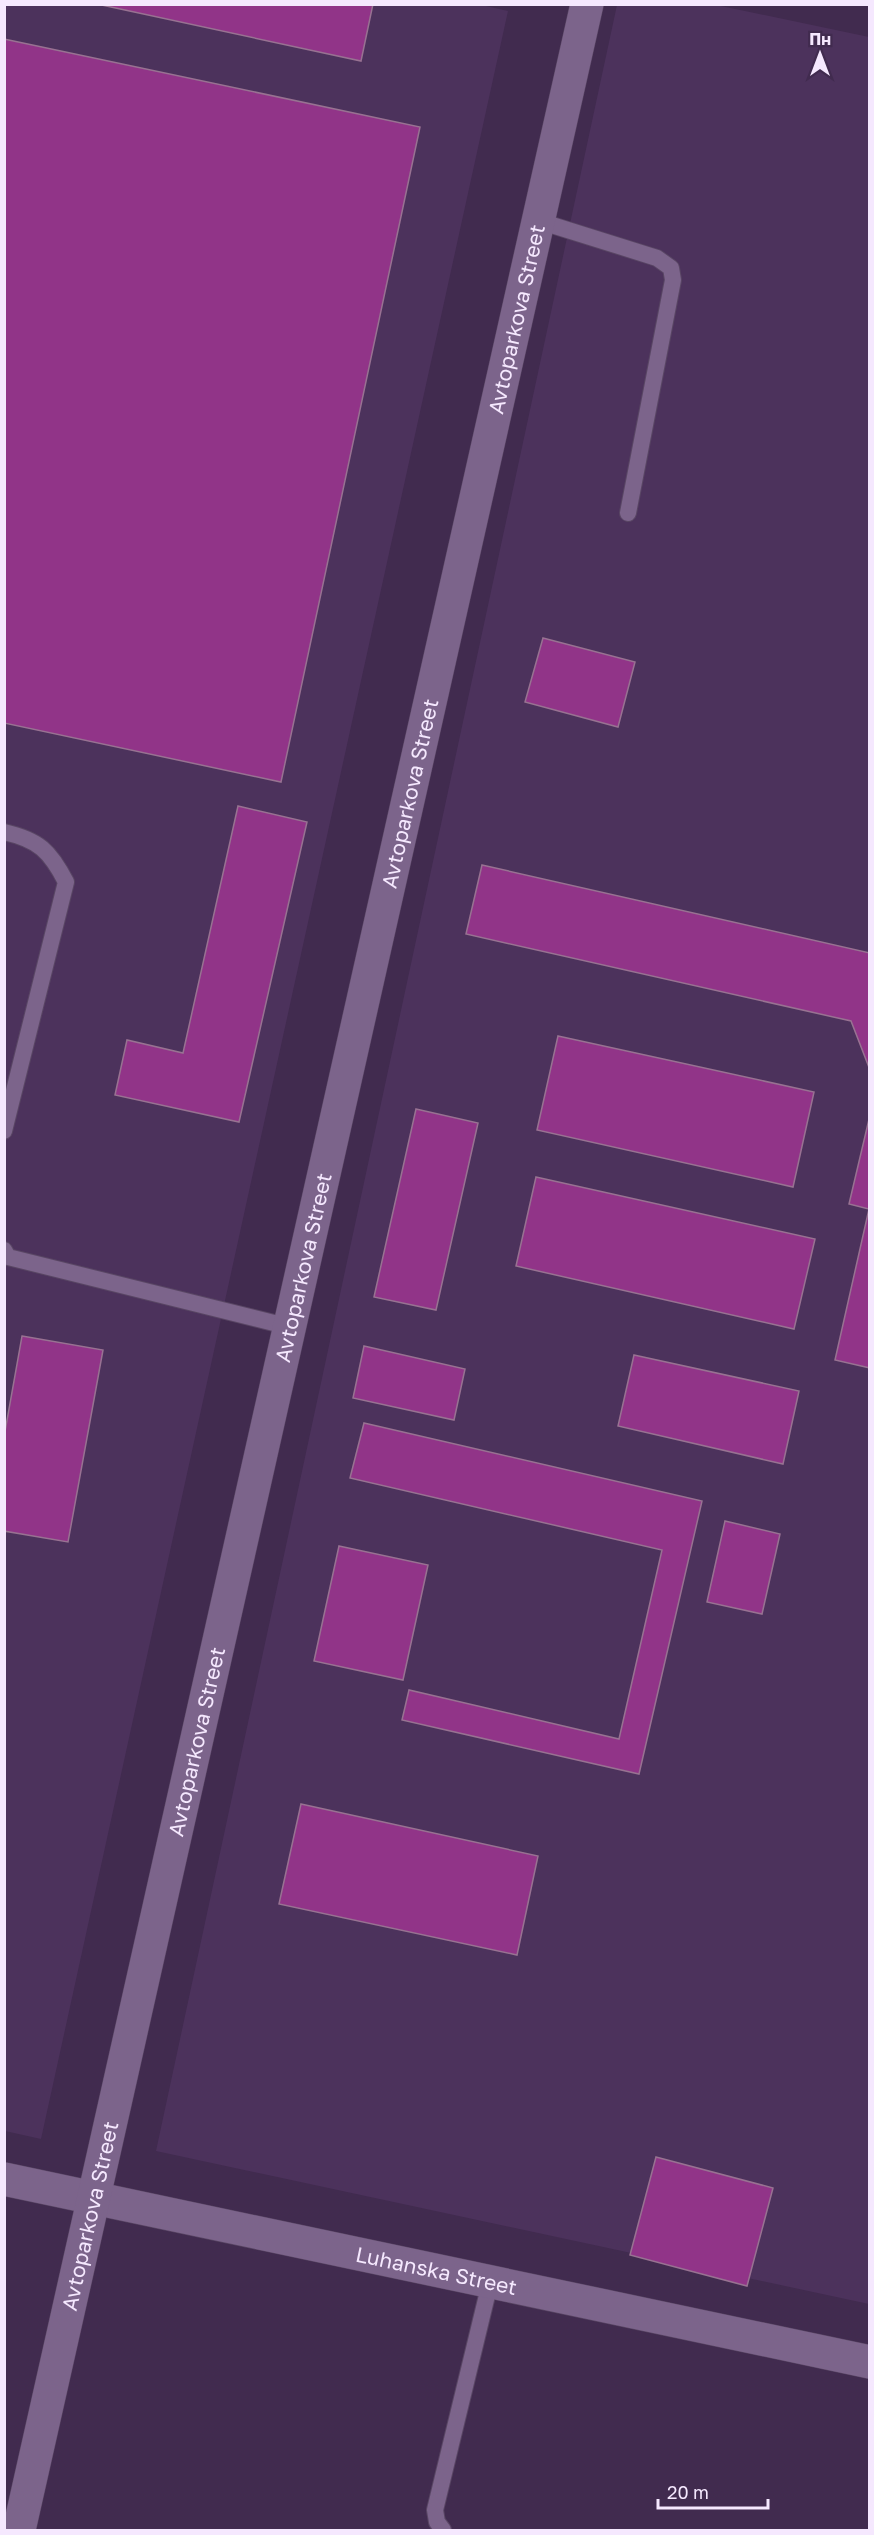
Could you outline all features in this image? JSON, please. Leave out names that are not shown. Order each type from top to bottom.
[{"type":"street","name":"Avtoparkova Street","points":[[19,2530],[587,4]]},
{"type":"street","name":"Luhanska Street","points":[[4,2179],[870,2362]]},
{"type":"lane","points":[[539,221],[657,258],[671,268],[674,280],[628,513]]},
{"type":"lane","points":[[4,832],[26,837],[51,854],[66,882],[4,1131]]},
{"type":"lane","points":[[4,1250],[8,1257],[290,1327]]},
{"type":"lane","points":[[442,2530],[437,2522],[435,2510],[490,2283]]},
{"type":"shaded area","points":[[477,4],[508,11],[41,2139],[5,2131],[5,5]]},
{"type":"shaded area","points":[[617,5],[716,5],[869,37],[869,2304],[156,2151]]},
{"type":"building","points":[[97,4],[373,4],[361,61]]},
{"type":"building","points":[[4,39],[420,127],[281,782],[4,723]]},
{"type":"building","points":[[543,638],[635,662],[618,727],[525,702]]},
{"type":"building","points":[[238,806],[307,822],[239,1122],[115,1095],[127,1040],[183,1053]]},
{"type":"building","points":[[482,865],[870,953],[870,1070],[851,1021],[466,934]]},
{"type":"building","points":[[558,1036],[814,1092],[793,1187],[537,1130]]},
{"type":"building","points":[[416,1109],[478,1123],[436,1310],[374,1297]]},
{"type":"building","points":[[870,1115],[870,1368],[835,1360],[869,1209],[849,1204]]},
{"type":"building","points":[[536,1177],[815,1239],[794,1329],[516,1266]]},
{"type":"building","points":[[22,1336],[103,1350],[68,1542],[4,1531],[4,1437]]},
{"type":"building","points":[[364,1346],[465,1369],[454,1420],[353,1398]]},
{"type":"building","points":[[634,1355],[799,1391],[783,1464],[618,1426]]},
{"type":"building","points":[[364,1423],[702,1501],[639,1774],[402,1720],[409,1690],[619,1739],[662,1550],[350,1478]]},
{"type":"building","points":[[725,1521],[780,1534],[762,1614],[707,1602]]},
{"type":"building","points":[[339,1546],[428,1565],[403,1680],[314,1661]]},
{"type":"building","points":[[301,1804],[538,1856],[517,1955],[279,1904]]},
{"type":"building","points":[[656,2157],[773,2188],[747,2286],[630,2255]]}]
